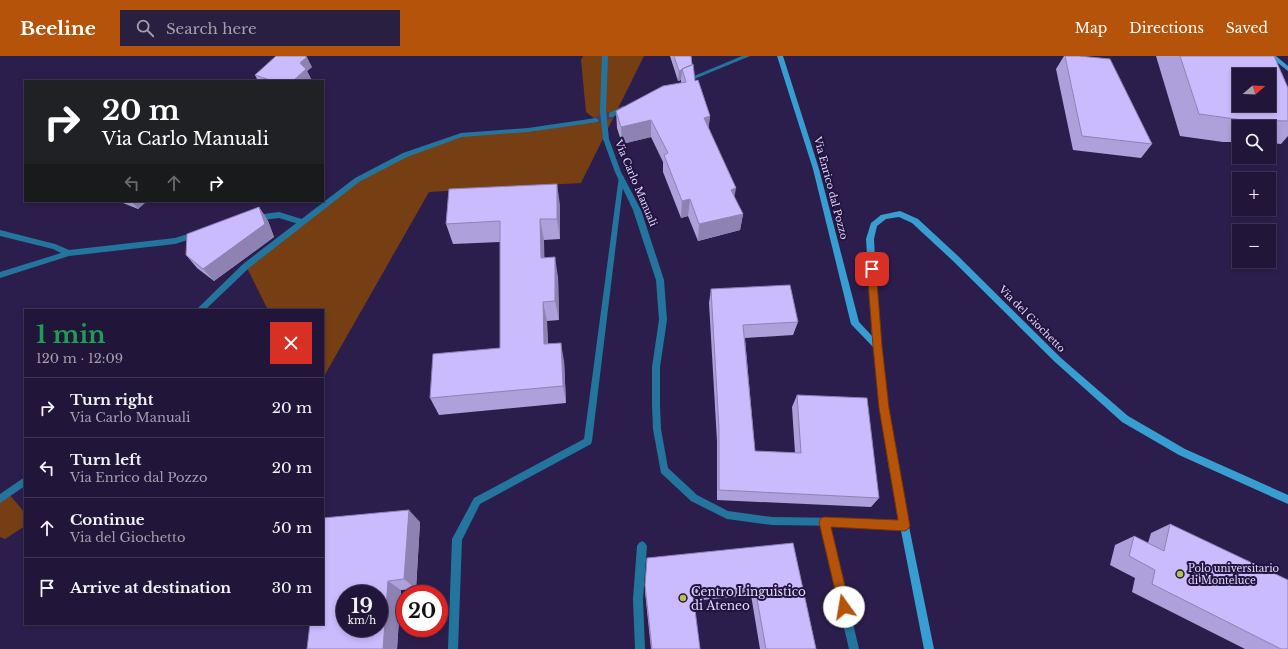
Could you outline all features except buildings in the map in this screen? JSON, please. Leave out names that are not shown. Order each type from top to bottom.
[{"type":"street","name":"Via Carlo Manuali","points":[[605,56],[603,110],[606,139],[621,178],[637,210],[660,280],[663,320],[656,367],[656,404],[657,429],[664,470],[694,498],[727,515],[772,521],[905,526]]},
{"type":"street","points":[[678,85],[747,56]]},
{"type":"street","name":"Via Enrico dal Pozzo","points":[[780,56],[816,168],[855,324],[877,346]]},
{"type":"street","points":[[1272,56],[1288,69]]},
{"type":"street","points":[[611,115],[631,105]]},
{"type":"street","points":[[201,309],[246,266],[357,180],[405,155],[461,135],[528,130],[596,120]]},
{"type":"street","points":[[453,649],[457,539],[477,501],[588,441],[621,178]]},
{"type":"street","name":"Via del Giochetto","points":[[877,346],[870,239],[874,225],[884,217],[900,214],[915,221],[935,238],[1058,360],[1125,419],[1182,452],[1288,500]]},
{"type":"street","points":[[251,218],[279,215],[302,222]]},
{"type":"street","points":[[0,275],[69,253],[175,241],[206,231]]},
{"type":"street","points":[[0,232],[56,247],[69,253]]},
{"type":"street","points":[[877,346],[884,408],[929,649]]},
{"type":"street","points":[[0,499],[24,482]]},
{"type":"street","points":[[824,522],[854,649]]},
{"type":"street","points":[[640,649],[638,599],[642,546]]},
{"type":"shaded area","points":[[583,56],[644,56],[581,183],[429,192],[324,376],[324,309],[268,309],[246,266],[357,180],[405,155],[461,135],[528,130],[595,119],[586,112],[581,60]]},
{"type":"shaded area","points":[[9,494],[24,512],[24,527],[5,539],[0,537],[0,499]]},
{"type":"tunnel","points":[[596,120],[611,115]]},
{"type":"place","name":"Polo universitario di Monteluce","points":[[1180,574]]},
{"type":"place","name":"Centro Linguistico di Ateneo","points":[[683,598]]},
{"type":"route","points":[[844,607],[824,522],[905,526],[884,408],[877,346],[872,269]]}]
